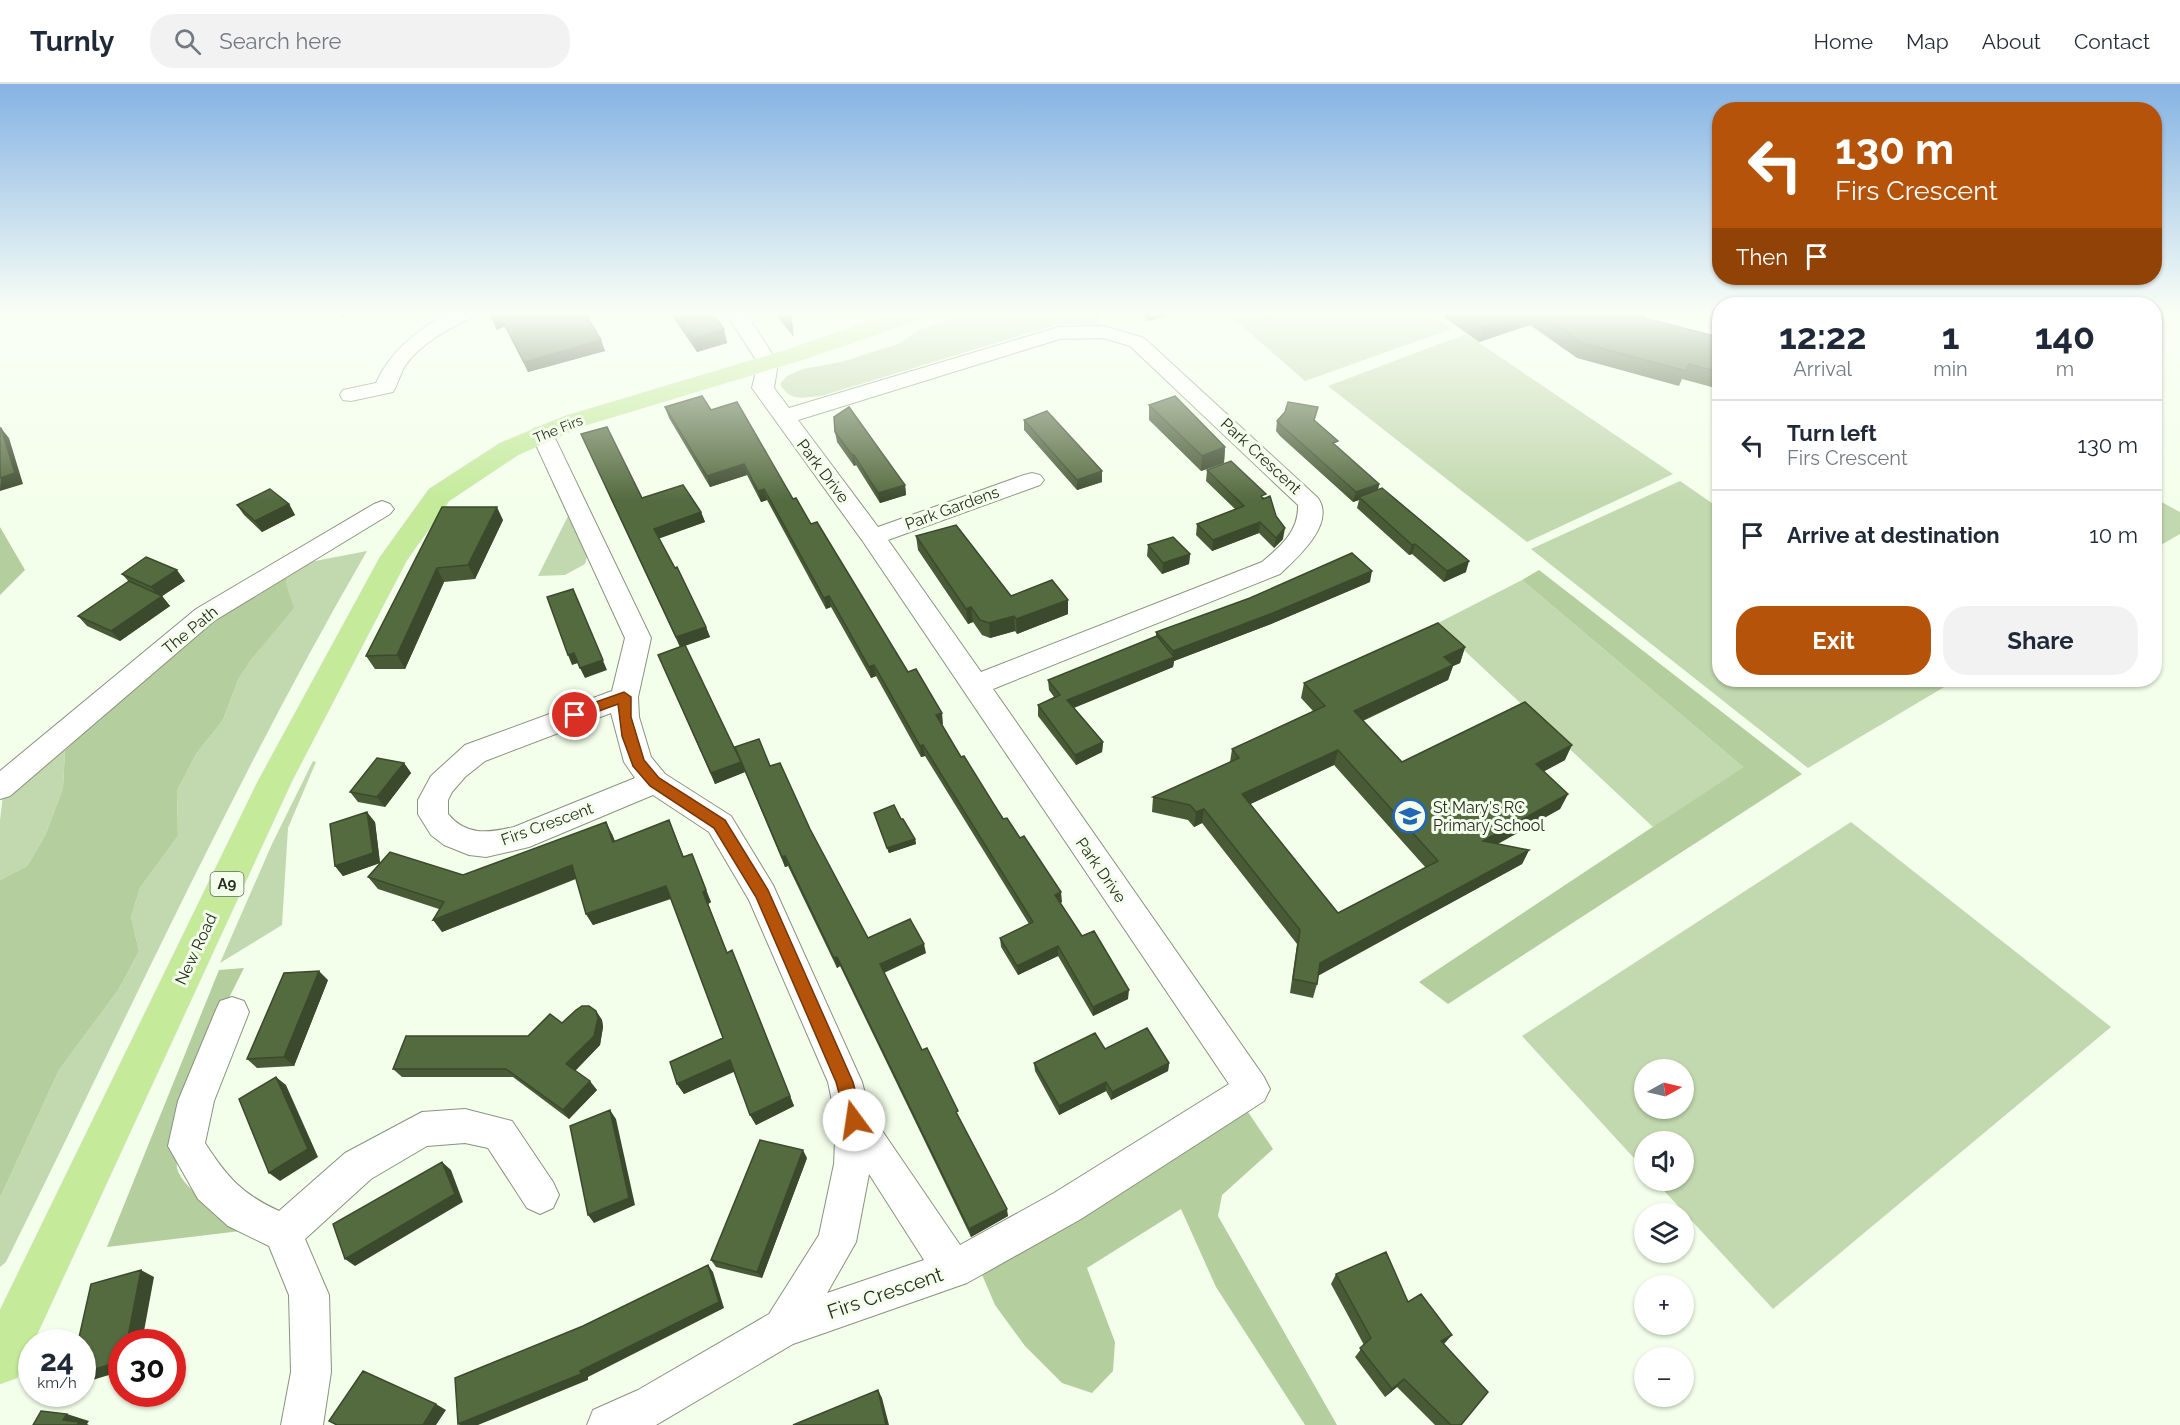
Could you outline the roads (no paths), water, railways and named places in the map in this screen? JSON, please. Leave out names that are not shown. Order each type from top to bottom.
[{"type":"main road","name":"The Firs","points":[[510,449],[574,421],[726,376]]},
{"type":"main road","name":"New Road","points":[[0,1361],[275,781],[394,557],[439,495],[510,449]]},
{"type":"street","points":[[351,395],[385,387],[390,376]]},
{"type":"street","name":"Park Drive","points":[[765,376],[762,388],[873,537],[1252,1089],[1052,1215],[953,1269]]},
{"type":"street","name":"Park Crescent","points":[[783,417],[919,376]]},
{"type":"street","name":"Park Crescent","points":[[976,685],[1271,568],[1300,541],[1311,510],[1310,503],[1173,376]]},
{"type":"street","name":"Firs Crescent","points":[[542,434],[608,569],[638,638],[624,697],[628,736],[638,762],[654,782],[720,824],[762,894],[845,1082],[854,1120],[852,1164],[837,1242],[783,1328]]},
{"type":"street","name":"Park Gardens","points":[[873,537],[1032,480]]},
{"type":"street","name":"The Path","points":[[8,782],[206,615],[382,509]]},
{"type":"street","name":"Firs Crescent","points":[[624,697],[475,753],[458,766],[436,794],[432,805],[434,815],[442,829],[458,837],[475,844],[497,843],[518,838],[654,782]]},
{"type":"street","points":[[232,1012],[196,1101],[186,1146],[211,1186],[241,1213],[283,1233],[309,1295],[311,1372],[302,1425]]},
{"type":"street","name":"Firs Crescent","points":[[608,1425],[653,1405],[783,1328],[953,1269],[854,1120]]},
{"type":"street","points":[[283,1233],[358,1166],[422,1129],[465,1126],[499,1133],[540,1195]]},
{"type":"place","name":"St Mary's RC Primary School","points":[[1410,816]]}]
